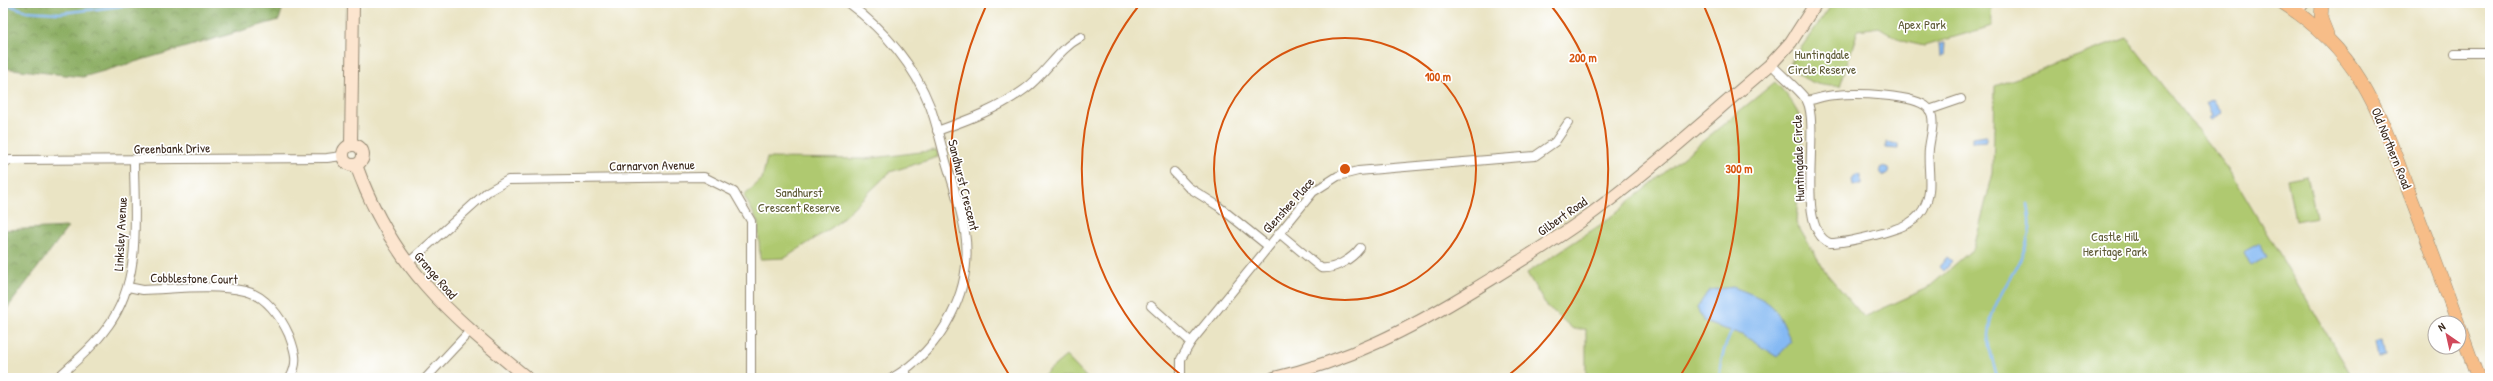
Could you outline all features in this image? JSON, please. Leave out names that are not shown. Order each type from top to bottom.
[{"type":"main road","points":[[350,145],[353,3]]},
{"type":"main road","name":"Gilbert Road","points":[[1274,378],[1344,357],[1404,331],[1523,260],[1578,224],[1626,187],[1771,64],[1791,42],[1816,3]]},
{"type":"main road","name":"Old Northern Road","points":[[2283,3],[2300,7],[2329,38],[2364,84],[2383,123],[2455,315]]},
{"type":"main road","points":[[2322,3],[2321,20],[2329,38]]},
{"type":"main road","points":[[350,145],[358,146],[363,152],[362,161],[356,165],[347,164],[342,156],[344,150],[350,145]]},
{"type":"main road","name":"Grange Road","points":[[356,165],[379,218],[407,264],[441,304],[470,331],[528,378]]},
{"type":"main road","points":[[2467,348],[2478,378]]},
{"type":"street","name":"Sandhurst Crescent","points":[[848,3],[878,28],[910,67],[930,108],[959,207],[965,233],[966,264],[960,294],[949,320],[932,345],[906,375],[892,378]]},
{"type":"street","points":[[937,131],[981,116],[1026,89],[1069,43],[1081,37]]},
{"type":"street","points":[[2455,53],[2490,53]]},
{"type":"street","name":"Huntingdale Circle","points":[[1771,64],[1807,101],[1811,129],[1809,180],[1818,233],[1830,243],[1903,226],[1922,212],[1928,196],[1928,150],[1932,122],[1929,110],[1913,100],[1877,96],[1834,95],[1807,101]]},
{"type":"street","points":[[1929,110],[1961,99]]},
{"type":"street","name":"Glenshee Place","points":[[1181,378],[1181,359],[1191,342],[1313,192],[1338,176],[1358,171],[1535,156],[1555,142],[1568,123]]},
{"type":"street","name":"Greenbank Drive","points":[[3,163],[10,160],[327,158],[342,156]]},
{"type":"street","name":"Linksley Avenue","points":[[56,378],[92,346],[109,325],[128,287],[134,246],[134,160]]},
{"type":"street","points":[[1174,172],[1188,187],[1218,206],[1268,246]]},
{"type":"street","name":"Carnarvon Avenue","points":[[407,264],[487,192],[508,180],[704,176],[734,192],[751,222],[751,378]]},
{"type":"street","points":[[1279,233],[1321,268],[1326,269],[1347,260],[1360,248]]},
{"type":"street","name":"Cobblestone Court","points":[[128,287],[144,290],[246,291],[261,299],[274,310],[287,331],[296,351],[297,360],[290,378]]},
{"type":"street","points":[[1151,306],[1191,342]]},
{"type":"street","points":[[426,378],[470,331]]},
{"type":"green space","points":[[3,3],[284,3],[279,20],[83,77],[3,68]]},
{"type":"green space","name":"Apex Park","points":[[1833,3],[1991,3],[1992,26],[1924,46],[1902,41],[1879,27],[1858,30],[1840,86],[1818,84],[1800,76],[1788,66]]},
{"type":"green space","name":"Castle Hill Heritage Park","points":[[2127,38],[2232,175],[2353,378],[1586,378],[1586,329],[1573,329],[1545,304],[1527,273],[1603,223],[1775,82],[1794,106],[1802,125],[1803,133],[1796,223],[1827,274],[1864,317],[1928,288],[1974,248],[1993,173],[1995,86]]},
{"type":"green space","name":"Sandhurst Crescent Reserve","points":[[937,150],[938,157],[890,172],[834,226],[785,258],[760,259],[758,222],[744,196],[762,179],[767,158],[865,159]]},
{"type":"green space","points":[[2307,175],[2316,217],[2295,221],[2287,179]]},
{"type":"green space","points":[[68,227],[3,314],[3,230]]},
{"type":"green space","points":[[1066,356],[1087,378],[1040,378]]},
{"type":"water","points":[[1945,43],[1944,56],[1940,56],[1939,44]]},
{"type":"water","points":[[2213,99],[2222,113],[2211,119],[2209,117],[2212,115],[2206,103]]},
{"type":"water","points":[[1986,135],[1986,141],[1973,142],[1973,137]]},
{"type":"water","points":[[1886,142],[1898,144],[1898,149],[1886,148]]},
{"type":"water","points":[[1882,167],[1886,167],[1888,171],[1886,175],[1882,175],[1880,173],[1880,169]]},
{"type":"water","points":[[1856,175],[1861,175],[1861,185],[1853,185],[1852,180]]},
{"type":"water","points":[[2260,243],[2267,257],[2250,266],[2243,252]]},
{"type":"water","points":[[1947,257],[1952,261],[1943,271],[1939,267]]},
{"type":"water","points":[[1733,287],[1764,300],[1776,311],[1791,342],[1777,357],[1743,335],[1704,322],[1697,308],[1709,290]]},
{"type":"water","points":[[2382,341],[2385,356],[2378,357],[2375,343]]},
{"type":"waterway","points":[[3,3],[26,11],[60,13],[149,3]]},
{"type":"waterway","points":[[1997,378],[1988,342],[1990,321],[2001,295],[2022,256],[2027,242],[2030,228],[2028,204]]},
{"type":"waterway","points":[[1720,378],[1720,366],[1723,354],[1732,331]]},
{"type":"park label","name":"Huntingdale Circle Reserve","points":[[1822,62]]}]
